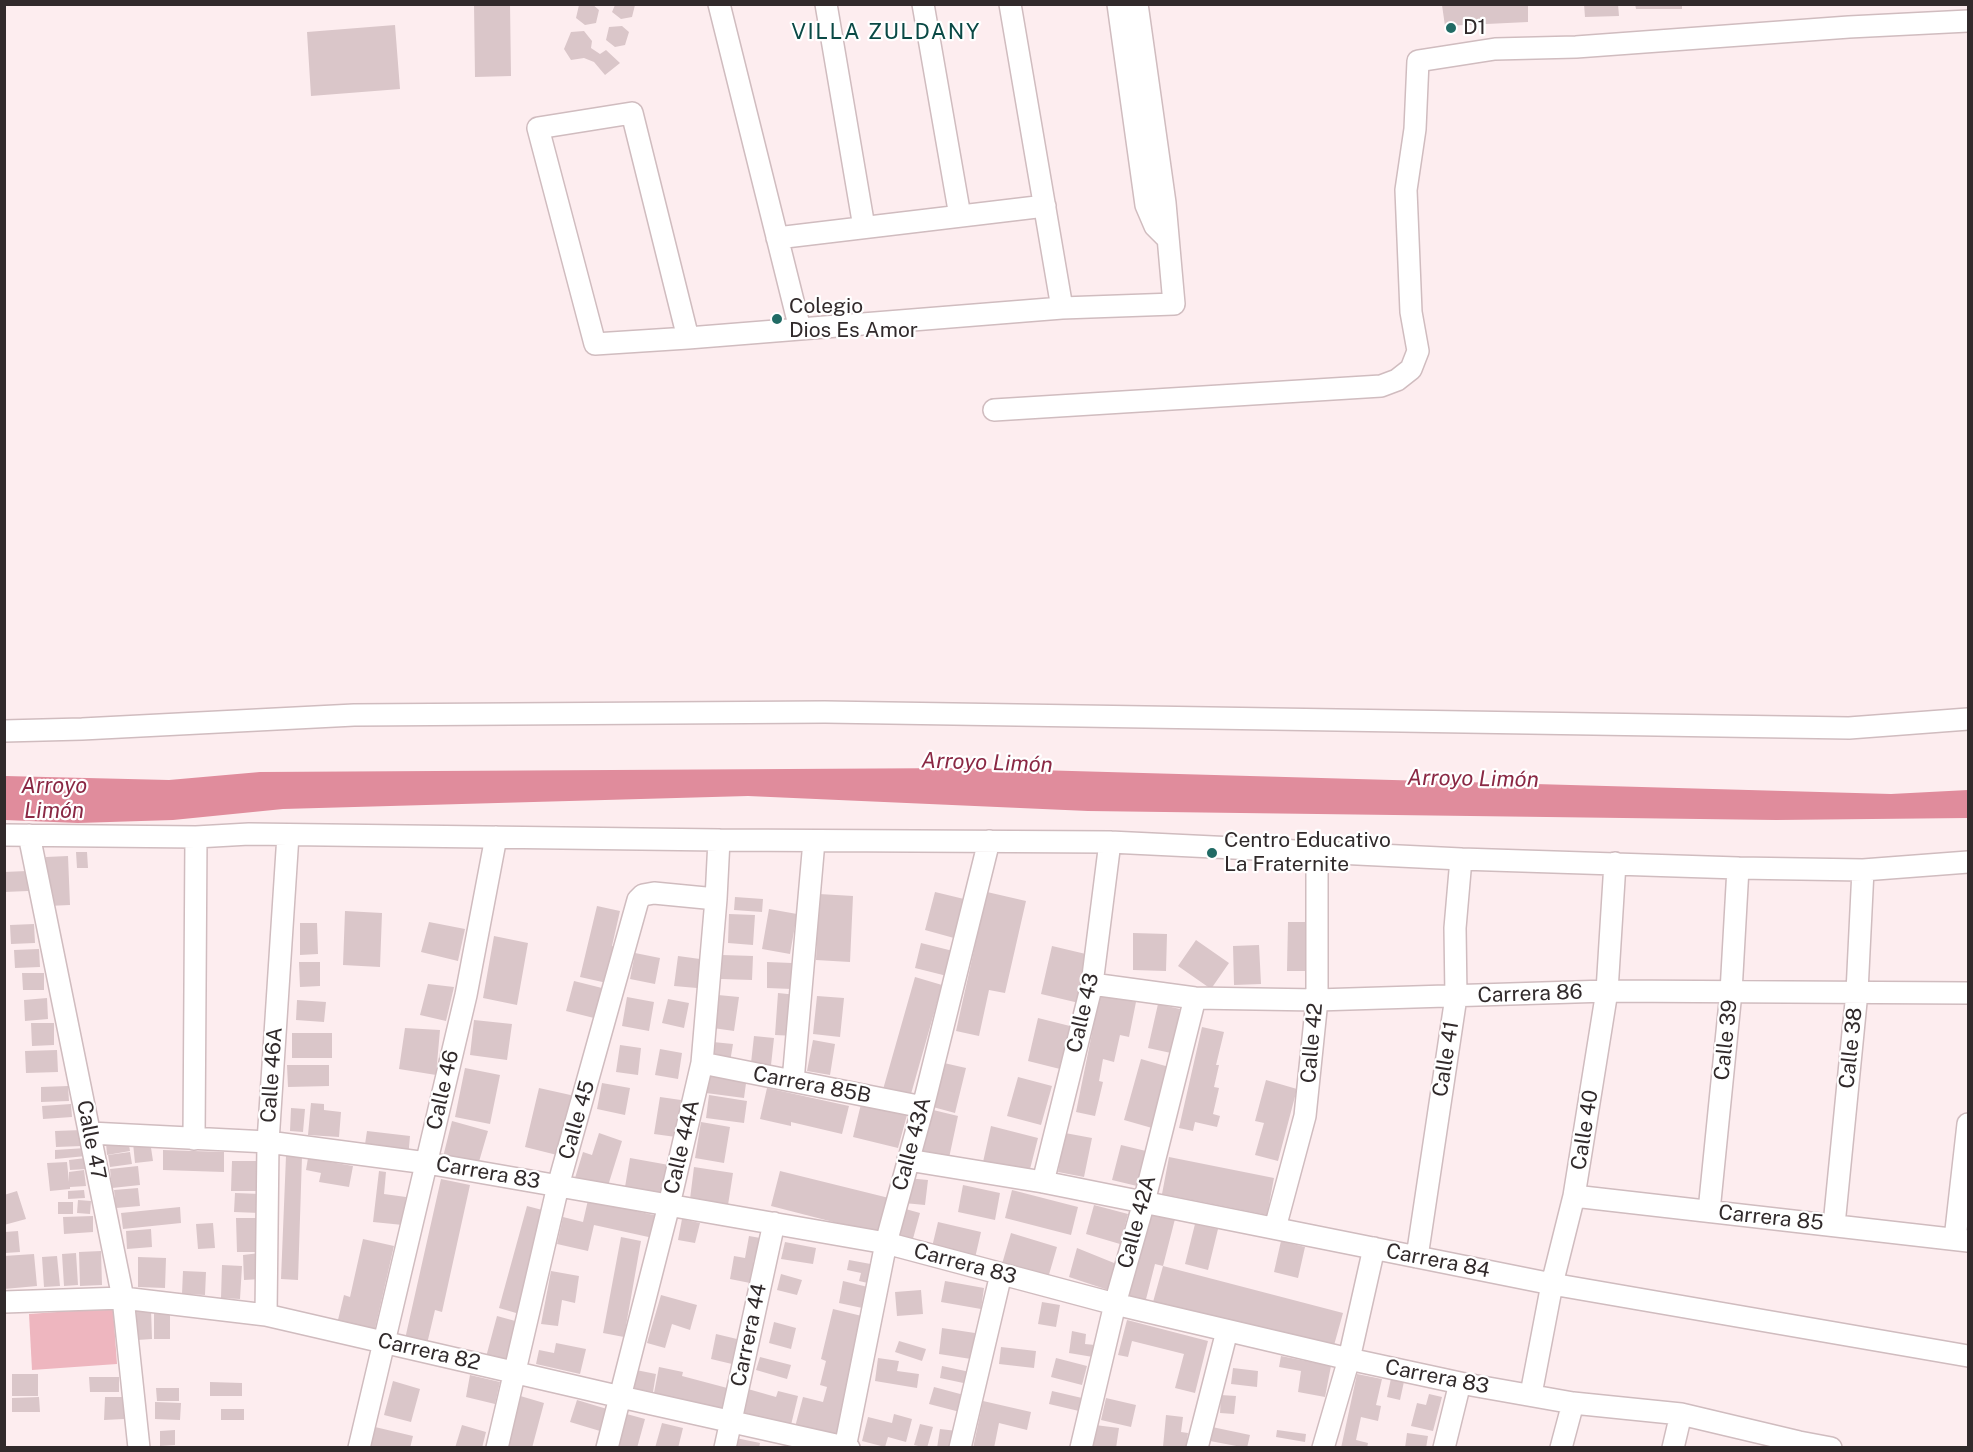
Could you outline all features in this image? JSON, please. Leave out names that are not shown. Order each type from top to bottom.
[{"type":"street","points":[[719,4],[800,329]]},
{"type":"street","points":[[826,4],[864,227]]},
{"type":"street","points":[[923,4],[960,216]]},
{"type":"street","points":[[1010,4],[1062,308]]},
{"type":"street","points":[[1118,4],[1146,205],[1155,226],[1167,239]]},
{"type":"street","points":[[688,338],[632,113],[538,128],[594,344],[688,338],[1062,308],[1174,304],[1165,203],[1137,4]]},
{"type":"street","points":[[994,410],[1381,386],[1397,380],[1411,369],[1418,351],[1411,312],[1406,190],[1415,129],[1418,61],[1495,49],[1576,47],[1849,27],[1968,21]]},
{"type":"street","points":[[777,238],[1045,206]]},
{"type":"street","points":[[4,731],[354,715],[825,712],[1849,728],[1968,719]]},
{"type":"street","points":[[4,835],[1110,842],[1461,859],[1863,870],[1968,862]]},
{"type":"street","name":"Calle 47","points":[[29,835],[123,1298],[139,1448]]},
{"type":"street","name":"Calle 46A","points":[[266,1315],[268,1142],[288,835]]},
{"type":"street","points":[[194,1139],[196,837]]},
{"type":"street","name":"Calle 46","points":[[359,1448],[466,995],[496,837]]},
{"type":"street","name":"Calle 44A","points":[[608,1448],[702,1063],[716,899],[718,840]]},
{"type":"street","points":[[793,1081],[814,841]]},
{"type":"street","name":"Calle 43A","points":[[846,1447],[885,1243],[989,841]]},
{"type":"street","name":"Calle 43","points":[[1043,1182],[1092,984],[1110,842]]},
{"type":"street","name":"Calle 42","points":[[1275,1228],[1305,1116],[1317,1000],[1317,853]]},
{"type":"street","name":"Calle 41","points":[[1417,1257],[1456,997],[1455,928],[1461,859]]},
{"type":"street","name":"Calle 40","points":[[1531,1394],[1552,1284],[1574,1196],[1607,991],[1615,863]]},
{"type":"street","name":"Calle 39","points":[[1709,1211],[1731,992],[1738,868]]},
{"type":"street","name":"Calle 38","points":[[1834,1225],[1857,992],[1863,870]]},
{"type":"street","name":"Calle 45","points":[[497,1448],[558,1186],[638,900],[643,895],[654,893],[716,899]]},
{"type":"street","name":"Carrera 86","points":[[1092,984],[1195,998],[1317,1000],[1607,991],[1968,993]]},
{"type":"street","name":"Calle 42A","points":[[1081,1448],[1115,1304],[1144,1202],[1195,998]]},
{"type":"street","name":"Carrera 85B","points":[[702,1063],[922,1107]]},
{"type":"street","points":[[1962,1240],[1968,1124]]},
{"type":"street","name":"Carrera 83","points":[[90,1133],[268,1142],[427,1163],[885,1243],[1115,1304],[1349,1359],[1460,1383],[1572,1403],[1681,1414],[1799,1445],[1831,1448]]},
{"type":"street","name":"Carrera 84","points":[[908,1160],[1043,1182],[1552,1284],[1968,1356]]},
{"type":"street","name":"Carrera 85","points":[[1574,1196],[1962,1240]]},
{"type":"street","name":"Carrera 44","points":[[725,1448],[774,1223]]},
{"type":"street","points":[[1323,1448],[1349,1359],[1374,1248]]},
{"type":"street","points":[[960,1448],[1001,1274]]},
{"type":"street","name":"Carrera 82","points":[[4,1302],[123,1298],[266,1315],[846,1447]]},
{"type":"street","points":[[1197,1448],[1227,1331]]},
{"type":"street","points":[[1444,1448],[1460,1383]]},
{"type":"street","points":[[1561,1448],[1572,1403]]},
{"type":"street","points":[[1673,1448],[1681,1414]]},
{"type":"shaded area","points":[[113,1308],[117,1364],[32,1370],[29,1314]]},
{"type":"water","name":"Arroyo Limón","points":[[965,768],[1891,794],[1968,790],[1968,818],[1776,820],[1088,811],[748,796],[283,809],[173,820],[78,823],[5,820],[5,776],[169,780],[260,772]]},
{"type":"building","points":[[474,4],[510,4],[511,76],[475,77]]},
{"type":"building","points":[[592,4],[599,10],[596,23],[585,25],[576,18],[579,5]]},
{"type":"building","points":[[1584,4],[1618,4],[1619,16],[1585,17]]},
{"type":"building","points":[[1635,4],[1682,4],[1682,9],[1636,9]]},
{"type":"building","points":[[615,5],[635,5],[632,17],[621,19],[612,12]]},
{"type":"building","points":[[1442,5],[1528,5],[1528,22],[1445,26]]},
{"type":"building","points":[[395,25],[400,89],[311,96],[307,32]]},
{"type":"building","points":[[622,26],[629,32],[625,45],[615,47],[606,40],[609,27]]},
{"type":"building","points":[[584,31],[592,41],[591,48],[600,54],[606,50],[620,63],[605,75],[594,62],[584,58],[571,60],[564,49],[571,32]]},
{"type":"building","points":[[76,852],[87,852],[88,868],[77,868]]},
{"type":"building","points":[[68,856],[70,905],[47,906],[46,857]]},
{"type":"building","points":[[27,871],[28,891],[4,892],[4,872]]},
{"type":"building","points":[[935,892],[964,899],[954,938],[925,930]]},
{"type":"building","points":[[987,892],[1026,901],[1005,993],[989,990],[979,1036],[956,1031]]},
{"type":"building","points":[[819,894],[853,896],[850,962],[816,960]]},
{"type":"building","points":[[735,897],[763,899],[762,912],[734,910]]},
{"type":"building","points":[[597,906],[620,911],[607,983],[580,977]]},
{"type":"building","points":[[769,909],[797,914],[790,954],[762,949]]},
{"type":"building","points":[[345,911],[382,913],[380,967],[343,965]]},
{"type":"building","points":[[729,914],[755,915],[753,945],[728,943]]},
{"type":"building","points":[[429,922],[465,929],[458,961],[421,952]]},
{"type":"building","points":[[1288,922],[1308,922],[1307,971],[1287,971]]},
{"type":"building","points":[[300,923],[317,923],[318,954],[300,955]]},
{"type":"building","points":[[34,924],[35,943],[11,944],[10,925]]},
{"type":"building","points":[[1133,933],[1167,934],[1166,971],[1133,970]]},
{"type":"building","points":[[494,936],[528,943],[517,1005],[483,998]]},
{"type":"building","points":[[1196,940],[1229,963],[1211,989],[1178,966]]},
{"type":"building","points":[[921,943],[953,951],[947,976],[915,968]]},
{"type":"building","points":[[1259,945],[1261,984],[1234,985],[1233,946]]},
{"type":"building","points":[[1052,946],[1090,955],[1079,1003],[1041,994]]},
{"type":"building","points":[[39,949],[40,967],[15,968],[14,950]]},
{"type":"building","points":[[635,953],[660,958],[655,984],[630,979]]},
{"type":"building","points":[[722,955],[753,956],[752,980],[721,979]]},
{"type":"building","points":[[678,956],[700,959],[697,988],[674,986]]},
{"type":"building","points":[[299,962],[320,962],[320,986],[300,987]]},
{"type":"building","points":[[767,962],[792,963],[792,989],[767,988]]},
{"type":"building","points":[[22,973],[44,973],[44,990],[23,990]]},
{"type":"building","points":[[915,977],[942,985],[909,1101],[882,1093]]},
{"type":"building","points":[[574,981],[606,989],[598,1019],[566,1011]]},
{"type":"building","points":[[428,984],[454,987],[446,1021],[420,1015]]},
{"type":"building","points":[[778,993],[797,995],[795,1036],[775,1035]]},
{"type":"building","points":[[1100,994],[1136,1002],[1129,1037],[1120,1035],[1114,1062],[1103,1059],[1099,1081],[1103,1082],[1095,1116],[1076,1112]]},
{"type":"building","points":[[718,995],[739,997],[734,1031],[713,1028]]},
{"type":"building","points":[[817,996],[844,998],[840,1037],[813,1034]]},
{"type":"building","points":[[627,997],[654,1002],[649,1031],[622,1026]]},
{"type":"building","points":[[47,998],[48,1019],[25,1021],[24,1000]]},
{"type":"building","points":[[668,999],[689,1003],[684,1028],[662,1023]]},
{"type":"building","points":[[297,1000],[326,1002],[324,1022],[296,1020]]},
{"type":"building","points":[[1158,1004],[1180,1009],[1171,1053],[1148,1048]]},
{"type":"building","points":[[1038,1018],[1070,1026],[1060,1069],[1028,1061]]},
{"type":"building","points":[[474,1020],[512,1024],[507,1060],[470,1055]]},
{"type":"building","points":[[31,1023],[54,1023],[54,1045],[32,1046]]},
{"type":"building","points":[[1202,1027],[1224,1032],[1216,1065],[1219,1065],[1214,1087],[1219,1088],[1213,1114],[1220,1116],[1217,1127],[1195,1122],[1193,1131],[1179,1128]]},
{"type":"building","points":[[405,1028],[440,1030],[436,1075],[399,1069]]},
{"type":"building","points":[[292,1033],[332,1033],[332,1058],[292,1058]]},
{"type":"building","points":[[754,1036],[774,1038],[771,1065],[751,1063]]},
{"type":"building","points":[[813,1040],[835,1044],[830,1075],[807,1071]]},
{"type":"building","points":[[713,1042],[733,1044],[730,1062],[711,1059]]},
{"type":"building","points":[[620,1045],[641,1048],[638,1075],[616,1072]]},
{"type":"building","points":[[660,1049],[682,1053],[678,1079],[655,1075]]},
{"type":"building","points":[[57,1050],[58,1072],[26,1073],[25,1051]]},
{"type":"building","points":[[1141,1059],[1169,1067],[1152,1128],[1124,1120]]},
{"type":"building","points":[[944,1063],[966,1068],[955,1113],[933,1107]]},
{"type":"building","points":[[287,1065],[329,1065],[329,1086],[288,1087]]},
{"type":"building","points":[[465,1068],[500,1075],[490,1124],[455,1117]]},
{"type":"building","points":[[710,1070],[747,1076],[744,1098],[706,1093]]},
{"type":"building","points":[[1018,1077],[1052,1086],[1041,1125],[1007,1116]]},
{"type":"building","points":[[1266,1080],[1297,1089],[1278,1161],[1255,1155],[1264,1123],[1255,1121]]},
{"type":"building","points":[[602,1083],[630,1088],[625,1115],[597,1109]]},
{"type":"building","points":[[68,1086],[69,1101],[41,1102],[41,1087]]},
{"type":"building","points":[[539,1088],[575,1096],[561,1156],[525,1147]]},
{"type":"building","points":[[767,1088],[849,1106],[842,1134],[791,1122],[791,1126],[760,1119]]},
{"type":"building","points":[[709,1095],[747,1101],[744,1123],[706,1118]]},
{"type":"building","points":[[660,1097],[681,1100],[676,1137],[654,1134]]},
{"type":"building","points":[[311,1103],[324,1104],[324,1110],[341,1112],[339,1137],[308,1135]]},
{"type":"building","points":[[71,1104],[72,1117],[43,1119],[42,1106]]},
{"type":"building","points":[[861,1104],[907,1115],[898,1148],[853,1137]]},
{"type":"building","points":[[291,1108],[305,1109],[303,1132],[290,1131]]},
{"type":"building","points":[[929,1109],[958,1116],[949,1158],[920,1151]]},
{"type":"building","points":[[452,1121],[488,1131],[478,1165],[442,1161]]},
{"type":"building","points":[[701,1122],[730,1127],[724,1163],[695,1158]]},
{"type":"building","points":[[991,1126],[1038,1138],[1029,1173],[983,1162]]},
{"type":"building","points":[[82,1130],[82,1146],[56,1147],[55,1131]]},
{"type":"building","points":[[367,1131],[410,1136],[408,1158],[364,1151]]},
{"type":"building","points":[[599,1133],[622,1141],[607,1189],[575,1178],[583,1152],[592,1155]]},
{"type":"building","points":[[1065,1133],[1092,1138],[1084,1177],[1058,1172]]},
{"type":"building","points":[[128,1139],[130,1151],[107,1155],[106,1143]]},
{"type":"building","points":[[150,1141],[153,1161],[135,1163],[133,1143]]},
{"type":"building","points":[[1121,1145],[1146,1151],[1137,1186],[1112,1180]]},
{"type":"building","points":[[86,1148],[86,1156],[55,1159],[55,1150]]},
{"type":"building","points":[[163,1150],[224,1152],[224,1172],[163,1170]]},
{"type":"building","points":[[130,1152],[132,1164],[110,1167],[108,1155]]},
{"type":"building","points":[[286,1156],[302,1156],[298,1280],[281,1279]]},
{"type":"building","points":[[1169,1157],[1274,1178],[1267,1215],[1162,1194]]},
{"type":"building","points":[[86,1158],[87,1169],[70,1170],[69,1160]]},
{"type":"building","points":[[308,1158],[353,1166],[349,1187],[319,1182],[321,1173],[306,1170]]},
{"type":"building","points":[[630,1158],[669,1165],[664,1194],[625,1187]]},
{"type":"building","points":[[232,1161],[263,1161],[262,1191],[231,1191]]},
{"type":"building","points":[[67,1162],[69,1182],[69,1172],[84,1170],[86,1186],[50,1191],[47,1163]]},
{"type":"building","points":[[138,1166],[140,1185],[112,1188],[110,1169]]},
{"type":"building","points":[[694,1167],[733,1173],[728,1205],[690,1199]]},
{"type":"building","points":[[379,1171],[386,1172],[384,1194],[406,1197],[403,1225],[373,1222]]},
{"type":"building","points":[[780,1171],[889,1198],[880,1234],[771,1206]]},
{"type":"building","points":[[907,1178],[928,1180],[925,1205],[904,1203]]},
{"type":"building","points":[[441,1179],[470,1185],[442,1312],[435,1310],[427,1344],[405,1339]]},
{"type":"building","points":[[963,1185],[1000,1193],[995,1220],[958,1212]]},
{"type":"building","points":[[138,1188],[140,1206],[116,1208],[114,1190]]},
{"type":"building","points":[[84,1190],[85,1198],[68,1199],[68,1191]]},
{"type":"building","points":[[1012,1190],[1078,1207],[1071,1235],[1005,1218]]},
{"type":"building","points":[[17,1191],[26,1219],[4,1225],[4,1195]]},
{"type":"building","points":[[235,1193],[261,1194],[260,1213],[234,1212]]},
{"type":"building","points":[[78,1200],[91,1201],[90,1214],[77,1213]]},
{"type":"building","points":[[588,1200],[658,1216],[653,1238],[594,1225],[588,1251],[557,1244],[563,1217],[583,1222]]},
{"type":"building","points":[[58,1202],[73,1202],[73,1214],[58,1214]]},
{"type":"building","points":[[1094,1205],[1128,1214],[1120,1244],[1086,1234]]},
{"type":"building","points":[[527,1206],[550,1212],[523,1315],[499,1308]]},
{"type":"building","points":[[180,1207],[181,1223],[123,1229],[121,1213]]},
{"type":"building","points":[[902,1208],[920,1213],[911,1246],[893,1241]]},
{"type":"building","points":[[1150,1213],[1175,1219],[1163,1266],[1155,1264],[1144,1307],[1126,1303]]},
{"type":"building","points":[[93,1216],[93,1232],[64,1234],[63,1217]]},
{"type":"building","points":[[236,1218],[260,1218],[261,1252],[237,1252]]},
{"type":"building","points":[[682,1219],[700,1223],[695,1243],[678,1240]]},
{"type":"building","points":[[938,1222],[981,1232],[975,1258],[932,1247]]},
{"type":"building","points":[[213,1223],[215,1248],[198,1249],[196,1224]]},
{"type":"building","points":[[1195,1224],[1218,1229],[1208,1270],[1185,1264]]},
{"type":"building","points":[[151,1229],[152,1247],[127,1249],[126,1231]]},
{"type":"building","points":[[18,1231],[20,1252],[5,1253],[5,1232]]},
{"type":"building","points":[[1011,1233],[1057,1247],[1048,1278],[1002,1264]]},
{"type":"building","points":[[749,1236],[766,1239],[763,1261],[754,1259],[750,1283],[730,1279],[734,1256],[745,1258]]},
{"type":"building","points":[[621,1237],[641,1241],[624,1337],[603,1333]]},
{"type":"building","points":[[363,1239],[394,1246],[374,1333],[337,1324],[344,1295],[350,1297]]},
{"type":"building","points":[[1281,1241],[1305,1247],[1298,1278],[1274,1272]]},
{"type":"building","points":[[785,1242],[816,1248],[813,1264],[781,1259]]},
{"type":"building","points":[[1077,1248],[1119,1265],[1111,1291],[1069,1277]]},
{"type":"building","points":[[101,1251],[102,1285],[80,1286],[79,1252]]},
{"type":"building","points":[[76,1253],[78,1285],[64,1286],[62,1254]]},
{"type":"building","points":[[260,1253],[261,1279],[244,1280],[243,1255]]},
{"type":"building","points":[[34,1254],[37,1286],[4,1289],[4,1256]]},
{"type":"building","points":[[57,1256],[60,1286],[44,1287],[42,1257]]},
{"type":"building","points":[[138,1257],[166,1258],[165,1288],[138,1287]]},
{"type":"building","points":[[849,1260],[876,1265],[872,1284],[859,1281],[861,1273],[847,1270]]},
{"type":"building","points":[[222,1265],[242,1266],[240,1299],[221,1298]]},
{"type":"building","points":[[1163,1266],[1343,1313],[1333,1349],[1153,1302]]},
{"type":"building","points":[[183,1271],[206,1272],[205,1295],[182,1294]]},
{"type":"building","points":[[551,1271],[579,1276],[575,1303],[562,1300],[558,1326],[541,1324]]},
{"type":"building","points":[[781,1274],[802,1280],[797,1295],[777,1290]]},
{"type":"building","points":[[843,1281],[872,1288],[867,1309],[839,1303]]},
{"type":"building","points":[[945,1281],[984,1288],[981,1309],[941,1302]]},
{"type":"building","points":[[921,1290],[923,1314],[897,1316],[895,1292]]},
{"type":"building","points":[[661,1295],[697,1305],[690,1330],[672,1324],[665,1348],[647,1343]]},
{"type":"building","points":[[1042,1302],[1060,1305],[1056,1327],[1038,1324]]},
{"type":"building","points":[[136,1309],[151,1309],[152,1339],[137,1340]]},
{"type":"building","points":[[833,1309],[866,1317],[837,1437],[795,1427],[803,1397],[823,1402],[827,1387],[820,1385],[826,1361],[821,1359]]},
{"type":"building","points":[[154,1312],[170,1312],[170,1339],[154,1339]]},
{"type":"building","points":[[497,1316],[519,1322],[509,1363],[486,1357]]},
{"type":"building","points":[[1127,1320],[1208,1341],[1195,1393],[1175,1388],[1184,1354],[1132,1341],[1128,1357],[1118,1355]]},
{"type":"building","points":[[774,1322],[796,1328],[791,1349],[769,1343]]},
{"type":"building","points":[[942,1328],[975,1333],[971,1359],[939,1354]]},
{"type":"building","points":[[1072,1331],[1086,1334],[1085,1344],[1095,1345],[1093,1357],[1069,1353]]},
{"type":"building","points":[[716,1334],[737,1339],[732,1364],[711,1359]]},
{"type":"building","points":[[899,1341],[926,1349],[922,1361],[895,1352]]},
{"type":"building","points":[[556,1343],[586,1349],[580,1374],[536,1364],[539,1350],[554,1353]]},
{"type":"building","points":[[1001,1347],[1036,1351],[1034,1368],[999,1364]]},
{"type":"building","points":[[1281,1356],[1331,1366],[1325,1397],[1298,1392],[1301,1371],[1279,1367]]},
{"type":"building","points":[[760,1357],[791,1365],[787,1379],[756,1370]]},
{"type":"building","points":[[878,1358],[899,1361],[897,1371],[919,1374],[917,1388],[875,1381]]},
{"type":"building","points":[[1056,1358],[1087,1366],[1082,1385],[1051,1377]]},
{"type":"building","points":[[942,1366],[970,1372],[968,1384],[940,1378]]},
{"type":"building","points":[[659,1367],[683,1372],[682,1376],[731,1389],[727,1412],[653,1398]]},
{"type":"building","points":[[1233,1368],[1258,1371],[1257,1387],[1231,1384]]},
{"type":"building","points":[[636,1370],[656,1374],[653,1392],[633,1389]]},
{"type":"building","points":[[12,1374],[38,1374],[38,1396],[12,1396]]},
{"type":"building","points":[[1357,1374],[1382,1379],[1376,1405],[1381,1406],[1378,1421],[1361,1417],[1356,1440],[1368,1443],[1367,1448],[1341,1448]]},
{"type":"building","points":[[1392,1374],[1405,1377],[1400,1400],[1387,1397]]},
{"type":"building","points":[[470,1375],[500,1382],[495,1404],[466,1397]]},
{"type":"building","points":[[89,1377],[119,1377],[119,1392],[90,1392]]},
{"type":"building","points":[[393,1381],[420,1389],[411,1422],[384,1415]]},
{"type":"building","points":[[210,1382],[242,1383],[242,1396],[210,1396]]},
{"type":"building","points":[[934,1387],[964,1395],[960,1412],[929,1404]]},
{"type":"building","points":[[156,1388],[179,1388],[179,1401],[157,1401]]},
{"type":"building","points":[[748,1389],[776,1397],[778,1391],[798,1396],[791,1425],[742,1412]]},
{"type":"building","points":[[1052,1391],[1082,1398],[1079,1411],[1049,1404]]},
{"type":"building","points":[[1429,1394],[1442,1397],[1433,1431],[1411,1426],[1417,1403],[1426,1405]]},
{"type":"building","points":[[517,1395],[544,1403],[532,1448],[503,1448]]},
{"type":"building","points":[[1221,1395],[1236,1396],[1234,1414],[1220,1413]]},
{"type":"building","points":[[39,1397],[40,1412],[12,1412],[12,1398]]},
{"type":"building","points":[[105,1397],[124,1397],[124,1419],[104,1420]]},
{"type":"building","points":[[1106,1398],[1136,1405],[1131,1427],[1101,1420]]},
{"type":"building","points":[[577,1400],[607,1409],[600,1431],[570,1422]]},
{"type":"building","points":[[983,1401],[1031,1412],[1027,1430],[999,1423],[994,1448],[973,1448]]},
{"type":"building","points":[[155,1402],[181,1403],[180,1420],[155,1419]]},
{"type":"building","points":[[221,1409],[244,1409],[244,1420],[221,1420]]},
{"type":"building","points":[[623,1413],[645,1419],[637,1448],[614,1448]]},
{"type":"building","points":[[894,1414],[912,1419],[906,1442],[888,1437],[885,1447],[862,1441],[868,1417],[892,1423]]},
{"type":"building","points":[[1166,1415],[1183,1417],[1181,1432],[1188,1433],[1186,1448],[1163,1447]]},
{"type":"building","points":[[662,1423],[683,1428],[678,1448],[655,1448]]},
{"type":"building","points":[[920,1424],[933,1427],[927,1448],[914,1445]]},
{"type":"building","points":[[462,1425],[486,1432],[482,1448],[455,1448]]},
{"type":"building","points":[[1095,1425],[1119,1428],[1116,1448],[1092,1448]]},
{"type":"building","points":[[375,1427],[413,1436],[410,1448],[370,1448]]},
{"type":"building","points":[[1212,1427],[1250,1435],[1247,1448],[1210,1441]]},
{"type":"building","points":[[940,1429],[957,1431],[955,1445],[937,1448]]},
{"type":"building","points":[[175,1430],[175,1445],[160,1446],[160,1431]]},
{"type":"building","points":[[1277,1430],[1306,1434],[1305,1442],[1276,1437]]},
{"type":"building","points":[[1407,1433],[1428,1436],[1426,1448],[1405,1448]]},
{"type":"building","points":[[731,1437],[760,1443],[759,1448],[729,1448]]},
{"type":"place","name":"D1","points":[[1451,28]]},
{"type":"place","name":"Colegio Dios Es Amor","points":[[777,319]]},
{"type":"place","name":"Centro Educativo La Fraternite","points":[[1212,853]]},
{"type":"district","name":"VILLA ZULDANY","points":[[886,32]]}]
